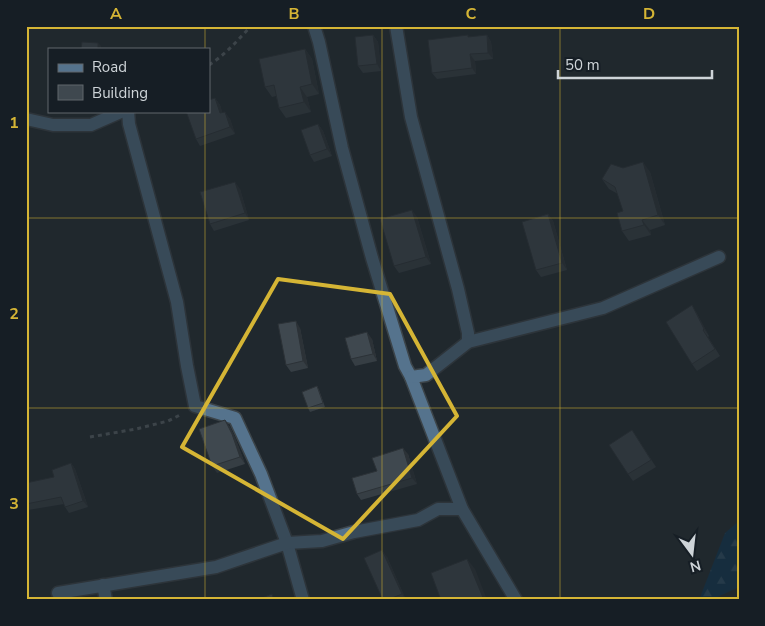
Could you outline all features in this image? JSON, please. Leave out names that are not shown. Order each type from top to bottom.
[{"type":"street","points":[[314,26],[342,148],[372,258],[405,366],[462,509],[516,600]]},
{"type":"street","points":[[396,26],[411,117],[458,289],[468,333],[468,342]]},
{"type":"street","points":[[26,120],[53,125],[91,125],[121,112]]},
{"type":"street","points":[[128,112],[129,124],[177,302],[195,406],[235,418],[261,474],[287,543],[303,600]]},
{"type":"street","points":[[410,377],[426,375],[468,342],[602,308],[719,258]]},
{"type":"street","points":[[58,592],[216,567],[287,543],[322,541],[354,532],[418,520],[438,509],[462,509]]},
{"type":"street","points":[[103,585],[106,600]]},
{"type":"path","points":[[210,64],[233,46],[251,26]]},
{"type":"path","points":[[90,437],[168,421],[195,406]]},
{"type":"highlighted area","points":[[278,279],[390,294],[457,416],[343,539],[182,447]]},
{"type":"green space","points":[[739,521],[739,587],[711,600],[699,600],[725,533]]},
{"type":"building","points":[[373,35],[377,64],[358,66],[355,37]]},
{"type":"building","points":[[468,35],[468,37],[487,35],[488,53],[470,54],[472,68],[432,73],[428,40]]},
{"type":"building","points":[[82,42],[98,43],[98,48],[81,48]]},
{"type":"building","points":[[305,49],[312,84],[300,87],[304,102],[279,108],[274,85],[265,87],[259,59]]},
{"type":"building","points":[[215,98],[220,113],[225,112],[230,127],[196,139],[186,112],[210,112],[210,100]]},
{"type":"building","points":[[318,124],[327,149],[310,155],[301,130]]},
{"type":"building","points":[[643,162],[658,215],[642,220],[644,225],[622,231],[617,213],[623,211],[615,187],[602,179],[611,164],[623,168]]},
{"type":"building","points":[[235,182],[245,213],[210,224],[200,192]]},
{"type":"building","points":[[412,210],[426,257],[394,266],[380,219]]},
{"type":"building","points":[[548,214],[562,263],[536,270],[522,222]]},
{"type":"building","points":[[692,305],[703,330],[715,349],[692,364],[666,322]]},
{"type":"building","points":[[296,321],[303,361],[286,365],[278,324]]},
{"type":"building","points":[[367,332],[373,354],[351,359],[345,338]]},
{"type":"building","points":[[317,386],[323,403],[308,408],[302,392]]},
{"type":"building","points":[[225,420],[240,457],[212,466],[199,429]]},
{"type":"building","points":[[632,430],[651,460],[628,474],[609,445]]},
{"type":"building","points":[[403,448],[412,478],[357,494],[352,478],[377,471],[372,458]]},
{"type":"building","points":[[71,463],[83,501],[65,507],[61,497],[26,504],[26,483],[54,477],[52,470]]},
{"type":"building","points":[[382,550],[402,594],[387,600],[383,600],[364,558]]},
{"type":"building","points":[[467,559],[484,600],[441,600],[431,573]]},
{"type":"building","points":[[272,594],[274,600],[257,600]]}]
